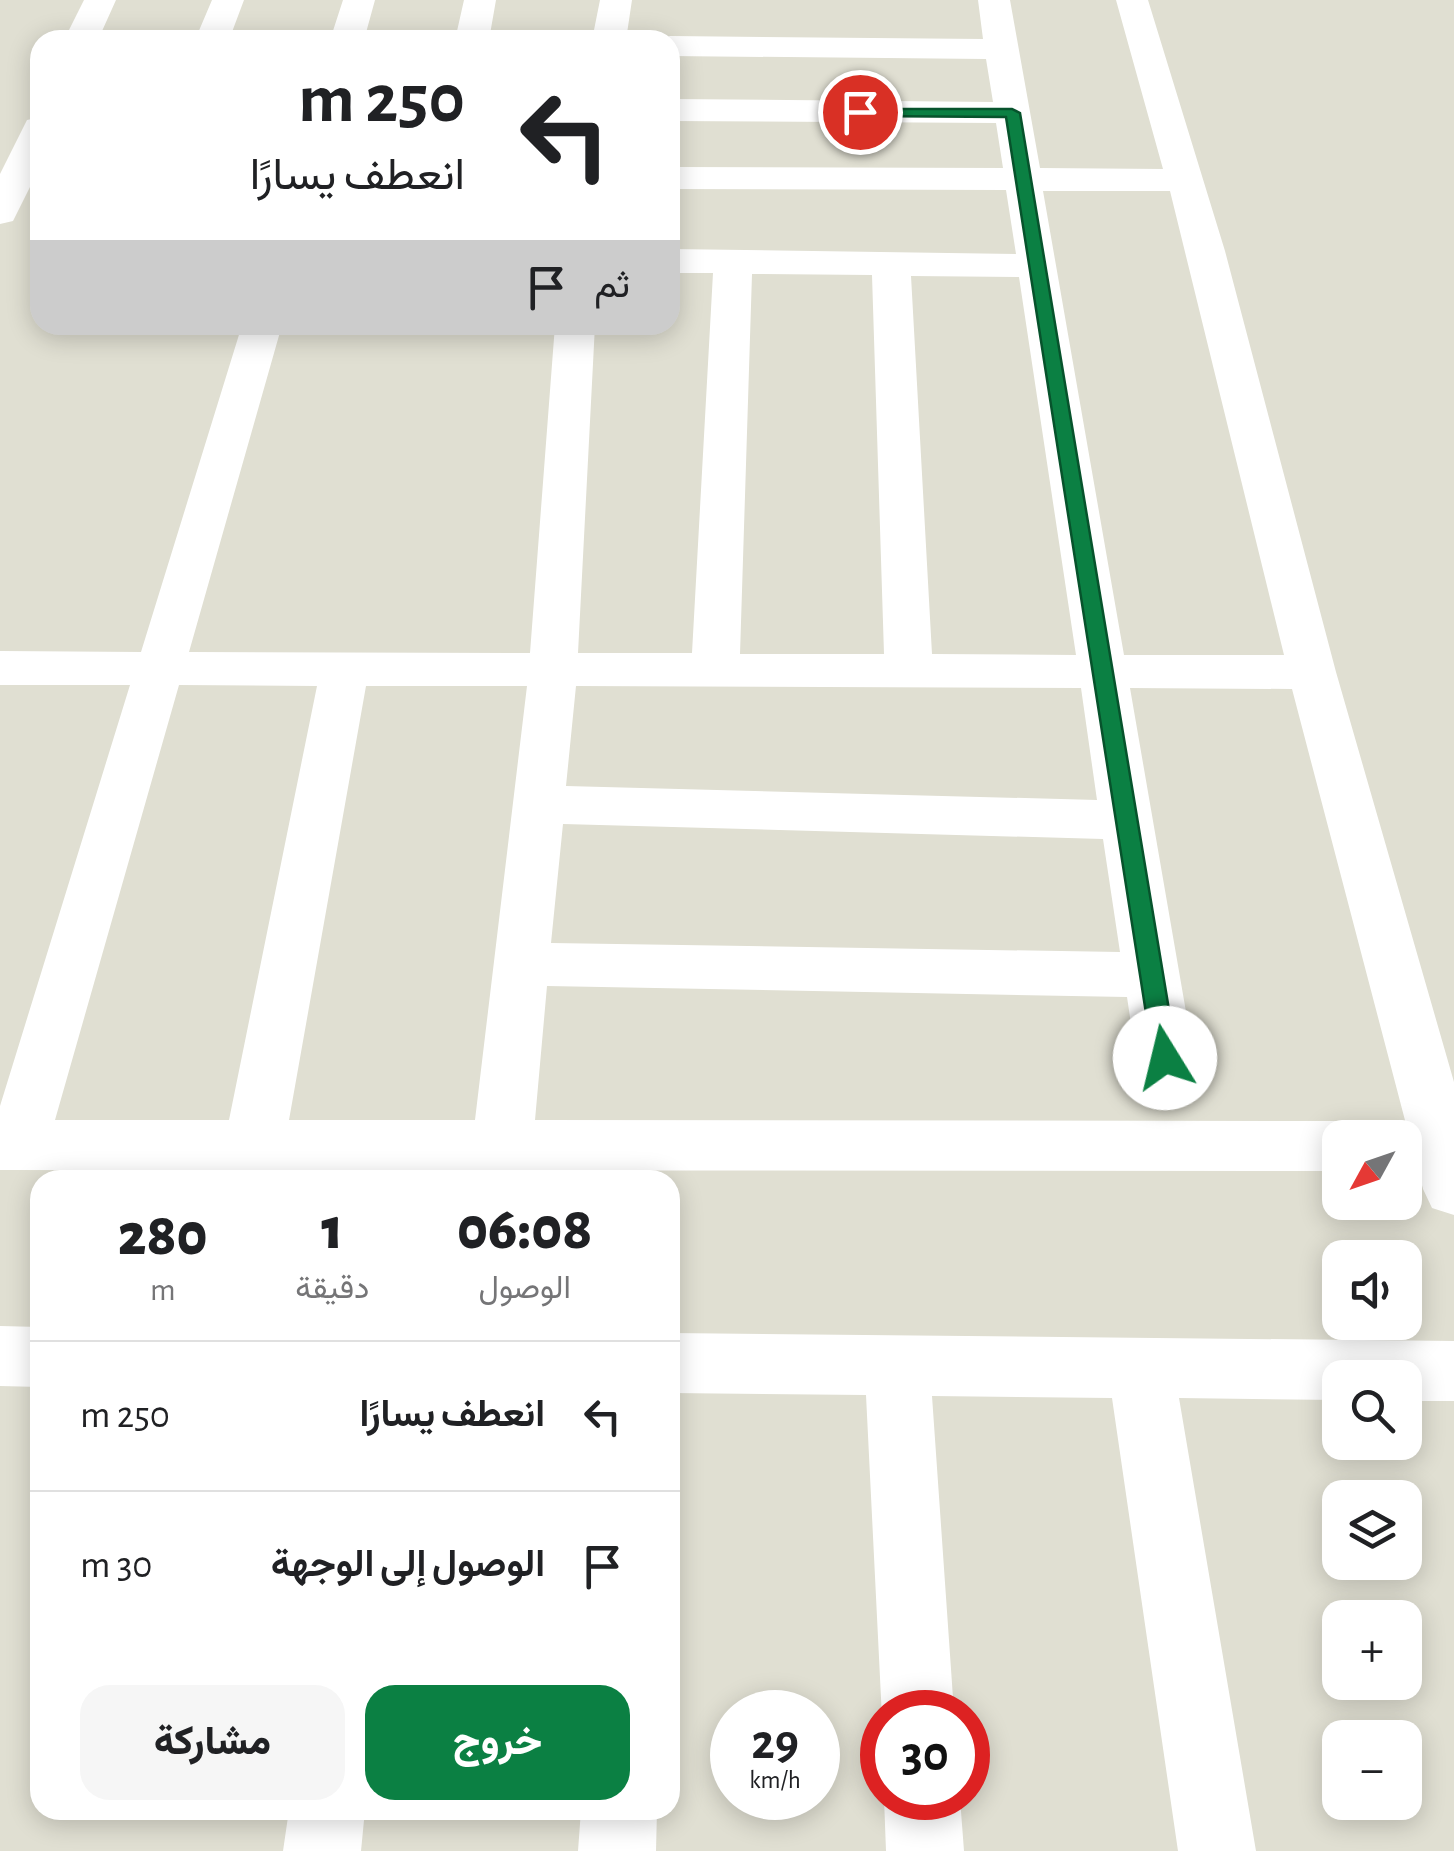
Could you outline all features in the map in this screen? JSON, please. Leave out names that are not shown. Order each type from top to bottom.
[{"type":"street","points":[[86,30],[100,0]]},
{"type":"street","points":[[216,30],[228,0]]},
{"type":"street","points":[[350,30],[359,0]]},
{"type":"street","points":[[474,30],[480,0]]},
{"type":"street","points":[[611,30],[616,0]]},
{"type":"street","points":[[994,0],[1165,1058]]},
{"type":"street","points":[[1132,0],[1185,180],[1434,1160]]},
{"type":"street","points":[[680,46],[1002,49]]},
{"type":"street","points":[[680,110],[1012,113]]},
{"type":"street","points":[[0,213],[30,150]]},
{"type":"street","points":[[680,178],[1185,180]]},
{"type":"street","points":[[680,261],[1036,266]]},
{"type":"street","points":[[715,671],[732,262]]},
{"type":"street","points":[[891,264],[909,671]]},
{"type":"street","points":[[259,335],[160,669],[9,1145],[1322,1146]]},
{"type":"street","points":[[502,1146],[553,670],[574,335]]},
{"type":"street","points":[[0,668],[1312,672]]},
{"type":"street","points":[[254,1145],[345,669]]},
{"type":"street","points":[[539,804],[1126,820]]},
{"type":"street","points":[[522,964],[1151,974]]},
{"type":"street","points":[[0,1356],[30,1357]]},
{"type":"street","points":[[680,1363],[1454,1371]]},
{"type":"street","points":[[896,1365],[916,1690]]},
{"type":"street","points":[[1140,1368],[1217,1851]]},
{"type":"street","points":[[322,1851],[327,1820]]},
{"type":"street","points":[[617,1851],[619,1820]]},
{"type":"street","points":[[923,1820],[925,1851]]},
{"type":"route","points":[[860,112],[1012,113],[1165,1058]]}]
